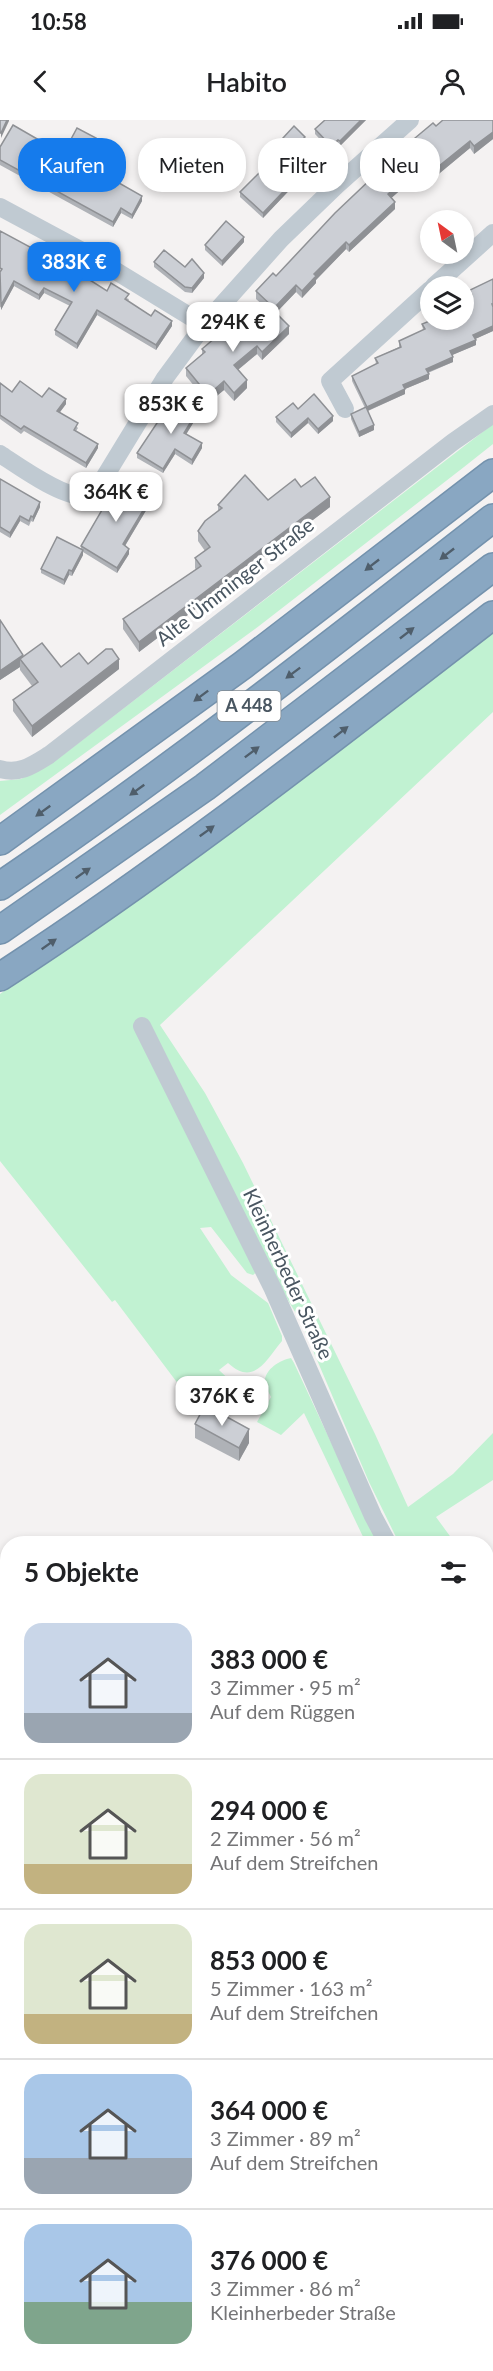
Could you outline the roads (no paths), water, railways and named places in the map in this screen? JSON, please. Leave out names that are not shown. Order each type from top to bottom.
[{"type":"highway","points":[[0,841],[243,665],[493,473]]},
{"type":"highway","name":"A 448","points":[[0,886],[140,788],[298,670],[493,518]]},
{"type":"highway","name":"A 448","points":[[0,930],[205,787],[493,567]]},
{"type":"highway","points":[[0,977],[124,892],[493,615]]},
{"type":"street","points":[[0,454],[65,493],[81,495],[93,490],[104,478],[165,378],[204,325],[281,239],[363,160],[410,120]]},
{"type":"street","points":[[0,207],[93,257],[204,325]]},
{"type":"street","points":[[445,276],[493,233]]},
{"type":"street","points":[[345,409],[330,381],[420,299]]},
{"type":"street","name":"Alte Ümminger Straße","points":[[0,769],[15,772],[30,767],[49,754],[453,442],[493,414]]},
{"type":"street","name":"Kleinherbeder Straße","points":[[142,1026],[273,1289],[384,1536]]}]
